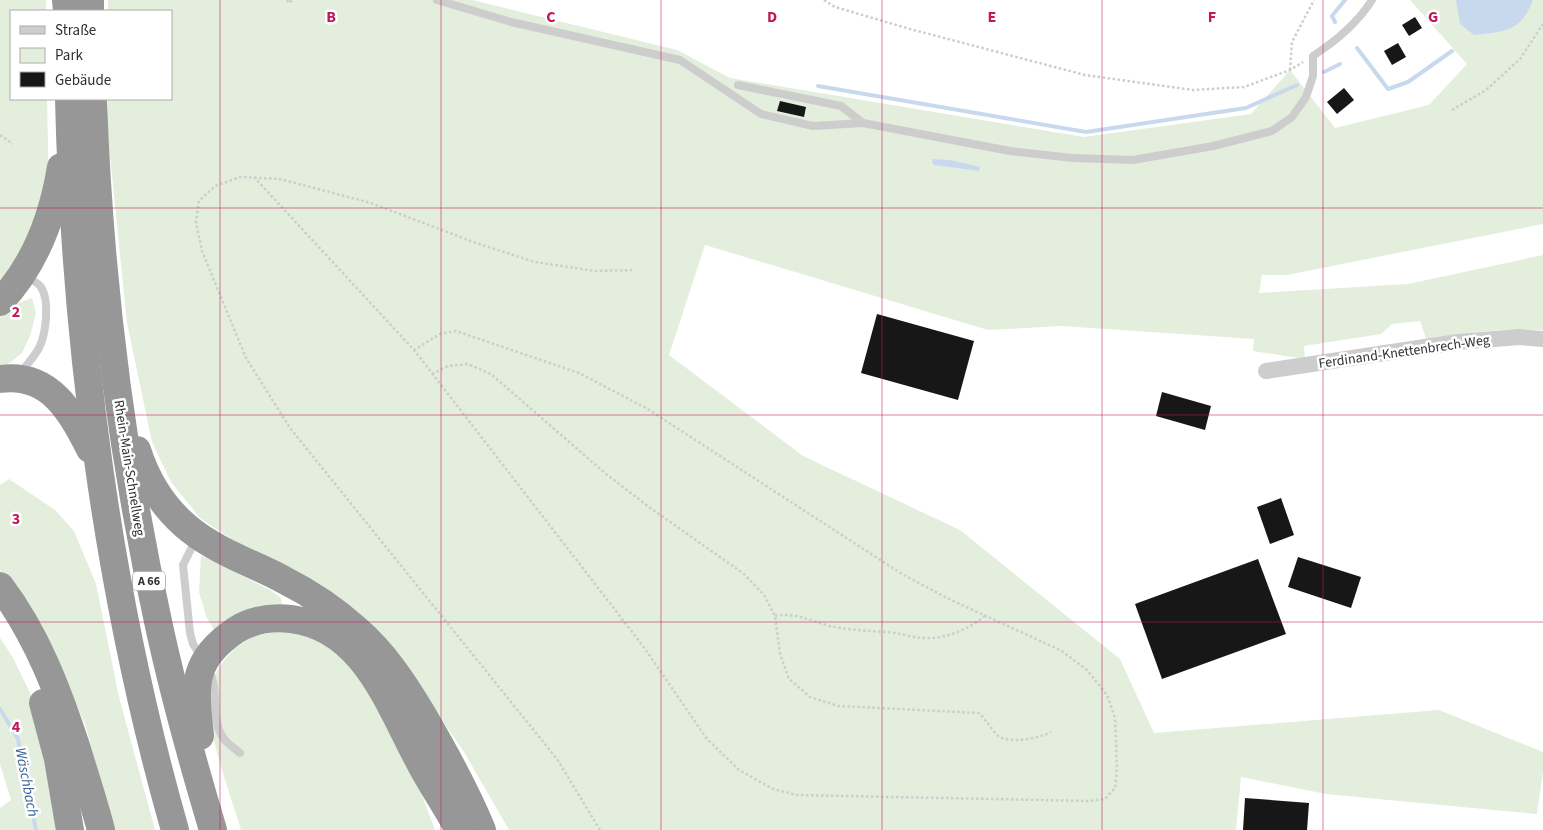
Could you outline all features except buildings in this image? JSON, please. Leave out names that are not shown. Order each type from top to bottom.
[{"type":"highway","name":"Rhein-Main-Schnellweg","points":[[93,100],[104,267],[115,376],[129,473],[166,656],[213,830]]},
{"type":"highway","name":"Rhein-Main-Schnellweg","points":[[69,108],[79,298],[102,486],[117,576],[137,676],[175,830]]},
{"type":"highway","points":[[0,302],[22,275],[44,233],[57,195],[62,165],[64,128],[69,108]]},
{"type":"highway","points":[[115,376],[146,475],[164,504],[185,527],[200,538],[285,580],[339,615],[374,646],[410,694],[447,756],[482,830]]},
{"type":"highway","points":[[8,379],[27,381],[44,387],[58,397],[66,406],[90,449],[102,486]]},
{"type":"highway","points":[[0,586],[18,612],[45,662],[66,717],[101,830]]},
{"type":"highway","points":[[200,784],[202,763],[196,699],[197,681],[204,661],[230,634],[240,628],[260,620],[283,618],[322,627],[344,641],[373,675],[458,830]]},
{"type":"highway","points":[[0,620],[9,632],[30,670],[45,710],[74,827]]},
{"type":"highway","points":[[66,717],[74,827]]},
{"type":"highway","points":[[447,756],[482,802],[497,830]]},
{"type":"highway","points":[[420,763],[444,830]]},
{"type":"street","name":"Ferdinand-Knettenbrech-Weg","points":[[1266,371],[1458,342],[1519,337],[1543,339]]},
{"type":"lane","points":[[438,0],[512,22],[680,60],[761,114],[813,126],[864,123],[1010,151],[1073,158],[1132,160],[1213,146],[1272,131],[1292,117],[1306,97],[1313,76],[1313,56],[1349,28],[1372,0]]},
{"type":"lane","points":[[738,86],[841,106],[864,123]]},
{"type":"lane","points":[[8,379],[28,364],[40,346],[45,327],[46,309],[43,292],[40,286],[32,279],[22,275]]},
{"type":"lane","points":[[200,538],[191,549],[183,565],[190,633],[193,644],[204,661],[213,681],[217,726],[223,738],[240,753]]},
{"type":"path","points":[[287,0],[289,2],[292,0]]},
{"type":"path","points":[[824,0],[835,7],[910,29],[1085,76],[1193,90],[1244,87],[1290,70],[1313,56]]},
{"type":"path","points":[[1290,70],[1292,42],[1314,0]]},
{"type":"path","points":[[1452,110],[1486,90],[1520,59],[1543,24]]},
{"type":"path","points":[[0,135],[13,144]]},
{"type":"path","points":[[600,830],[557,758],[290,428],[246,358],[202,251],[196,222],[199,201],[215,186],[240,177],[280,179],[371,203],[476,243],[535,262],[595,271],[632,270]]},
{"type":"path","points":[[254,177],[414,350],[643,646],[707,739],[739,770],[773,789],[797,795],[1088,801],[1105,799],[1115,788],[1117,768],[1115,718],[1107,695],[1087,670],[1062,651],[949,600],[902,574],[646,408],[579,373],[456,332],[440,334],[414,350]]},
{"type":"path","points":[[432,374],[448,366],[468,364],[491,374],[606,474],[648,507],[744,574],[764,595],[775,616],[780,654],[789,679],[810,698],[838,706],[979,713],[998,736],[1006,739],[1039,738],[1051,732]]},
{"type":"path","points":[[775,616],[793,614],[829,626],[925,638],[944,636],[974,625],[986,616]]},
{"type":"green space","points":[[0,0],[46,0],[46,10],[10,10],[10,100],[47,100],[49,189],[39,225],[0,289]]},
{"type":"green space","points":[[108,0],[472,0],[677,50],[730,78],[1084,137],[1251,114],[1290,70],[1335,128],[1429,105],[1467,64],[1410,0],[1543,0],[1543,224],[1287,275],[1262,275],[1259,293],[1408,284],[1543,255],[1543,330],[1485,331],[1427,341],[1420,321],[1392,324],[1381,334],[1304,346],[1305,359],[1253,351],[1254,339],[1062,326],[988,330],[705,245],[669,355],[803,456],[960,530],[1120,659],[1154,733],[1439,710],[1543,752],[1543,771],[1537,814],[1326,794],[1241,777],[1236,830],[509,830],[464,752],[417,684],[312,583],[236,542],[200,518],[171,482],[152,442],[127,323],[108,136],[108,100],[172,100],[172,10],[108,10]]},
{"type":"green space","points":[[32,298],[36,313],[30,336],[22,353],[0,371],[0,317],[16,304]]},
{"type":"green space","points":[[9,479],[55,510],[74,531],[96,584],[119,697],[155,830],[114,830],[85,724],[43,631],[0,570],[0,485]]},
{"type":"green space","points":[[201,555],[272,591],[281,598],[282,606],[238,617],[214,630],[206,616],[199,592]]},
{"type":"green space","points":[[295,630],[319,637],[351,661],[414,774],[435,830],[241,830],[213,735],[209,704],[211,685],[219,668],[238,646],[264,634]]},
{"type":"green space","points":[[0,638],[13,658],[32,697],[59,830],[0,830],[0,808],[11,800],[0,764]]},
{"type":"water","points":[[1456,0],[1533,0],[1523,18],[1511,28],[1474,35],[1460,24]]},
{"type":"water","points":[[933,159],[950,160],[980,167],[979,171],[934,165]]},
{"type":"waterway","points":[[1335,22],[1332,16],[1345,0]]},
{"type":"waterway","points":[[1357,48],[1388,89],[1408,82],[1452,51]]},
{"type":"waterway","points":[[1324,72],[1340,64]]},
{"type":"waterway","points":[[818,86],[1086,132],[1246,108],[1297,85]]},
{"type":"waterway","name":"Wäschbach","points":[[0,709],[18,739],[36,830]]}]
